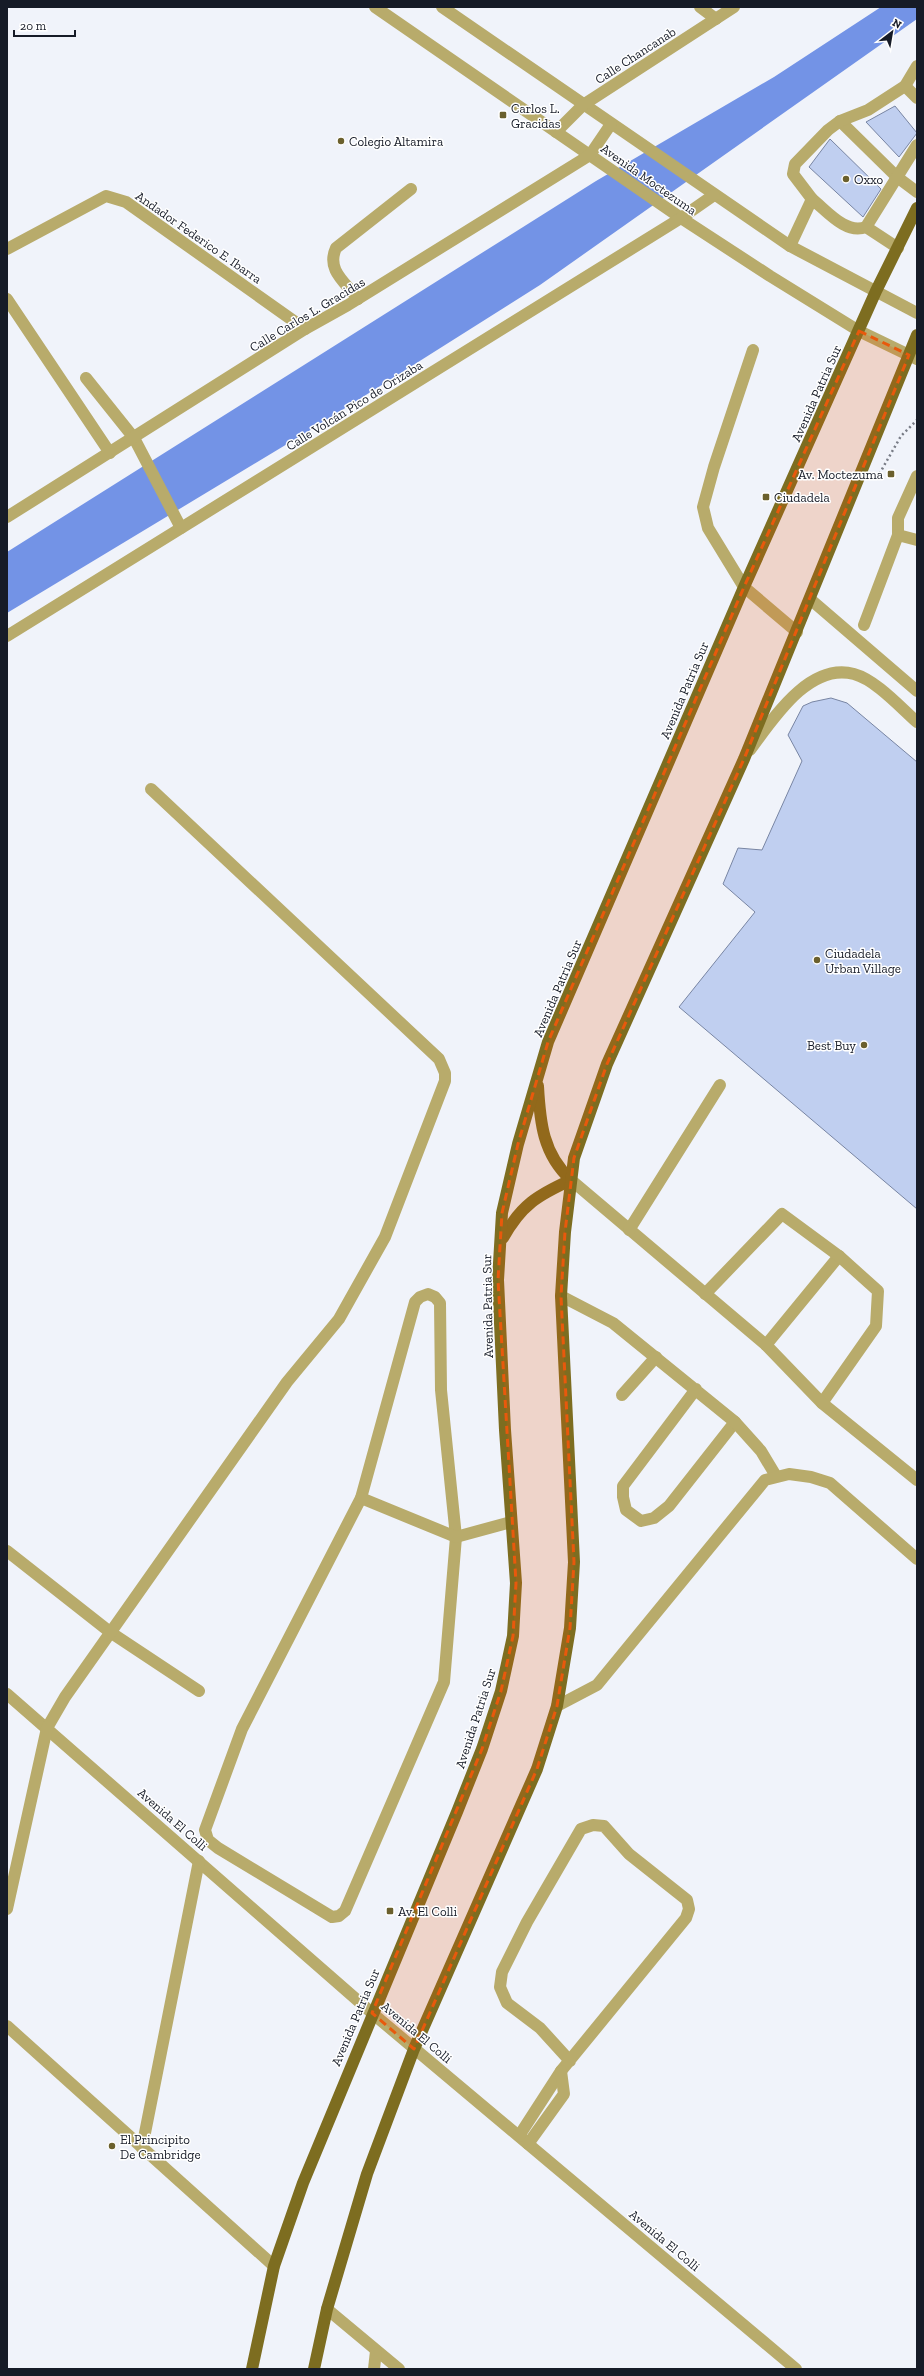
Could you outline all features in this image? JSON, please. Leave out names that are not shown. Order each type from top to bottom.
[{"type":"main road","name":"Avenida Patria Sur","points":[[252,2369],[274,2266],[303,2183],[372,2013],[457,1812],[482,1749],[501,1691],[513,1628],[516,1583],[511,1522],[498,1280],[502,1213],[518,1144],[548,1042],[744,587],[876,291],[917,208]]},
{"type":"main road","points":[[314,2369],[327,2309],[367,2174],[414,2049],[537,1770],[557,1706],[570,1628],[574,1562],[561,1296],[565,1232],[574,1158],[607,1064],[744,759],[913,357],[917,335]]},
{"type":"main road","points":[[538,1077],[540,1115],[548,1150],[558,1168],[571,1180]]},
{"type":"main road","points":[[501,1241],[512,1221],[524,1206],[541,1194],[571,1180]]},
{"type":"street","name":"Avenida Moctezuma","points":[[375,7],[681,218],[859,331],[913,357]]},
{"type":"street","name":"Avenida Moctezuma","points":[[442,7],[790,246],[917,313]]},
{"type":"street","points":[[700,7],[716,18]]},
{"type":"street","name":"Calle Chancanab","points":[[556,132],[583,105],[734,7]]},
{"type":"street","points":[[898,248],[866,227],[855,229],[843,225],[812,198],[793,174],[795,164],[828,130],[840,121],[868,110],[905,86],[917,66]]},
{"type":"street","points":[[905,86],[917,98]]},
{"type":"street","points":[[840,121],[897,177],[917,192]]},
{"type":"street","name":"Calle Carlos L. Gracidas","points":[[7,517],[306,329],[358,299],[590,155],[611,124]]},
{"type":"street","points":[[866,227],[917,145]]},
{"type":"street","points":[[358,299],[334,269],[331,258],[336,248],[411,189]]},
{"type":"street","name":"Calle Volcán Pico de Orizaba","points":[[7,636],[681,218],[714,195]]},
{"type":"street","name":"Andador Federico E. Ibarra","points":[[7,249],[106,196],[126,202],[306,329]]},
{"type":"street","points":[[790,246],[812,198]]},
{"type":"street","points":[[7,298],[110,453]]},
{"type":"street","points":[[753,350],[714,467],[703,507],[708,528],[744,587],[797,632]]},
{"type":"street","points":[[86,378],[134,438],[181,528]]},
{"type":"street","points":[[864,625],[898,535],[898,518],[917,476]]},
{"type":"street","points":[[898,535],[917,540]]},
{"type":"street","points":[[810,599],[917,691]]},
{"type":"street","points":[[744,759],[777,712],[807,684],[836,672],[855,674],[872,683],[917,722]]},
{"type":"street","points":[[7,1909],[47,1728],[65,1697],[110,1632],[287,1382],[339,1319],[385,1237],[443,1088],[446,1073],[439,1059],[151,789]]},
{"type":"street","points":[[629,1230],[720,1085]]},
{"type":"street","points":[[571,1180],[766,1345],[822,1403],[917,1480]]},
{"type":"street","points":[[705,1294],[782,1214],[839,1256],[878,1291],[876,1326],[822,1403]]},
{"type":"street","points":[[766,1345],[839,1256]]},
{"type":"street","points":[[428,1294],[435,1297],[440,1303],[441,1390],[456,1537],[444,1682],[345,1911],[339,1916],[332,1917],[218,1848],[208,1840],[205,1830],[242,1729],[361,1498],[415,1302],[420,1297],[428,1294]]},
{"type":"street","points":[[561,1296],[613,1324],[696,1389],[735,1422],[761,1451],[776,1476]]},
{"type":"street","points":[[622,1395],[656,1357]]},
{"type":"street","points":[[696,1389],[629,1476],[623,1486],[623,1497],[626,1510],[641,1521],[648,1520],[663,1512],[735,1422]]},
{"type":"street","points":[[557,1706],[597,1685],[764,1480],[789,1474],[811,1477],[830,1483],[917,1559]]},
{"type":"street","points":[[361,1498],[456,1537],[511,1522]]},
{"type":"street","points":[[7,1551],[110,1632],[199,1691]]},
{"type":"street","name":"Avenida El Colli","points":[[7,1694],[414,2049],[796,2369]]},
{"type":"street","points":[[523,2140],[562,2071],[688,1914],[687,1900],[629,1854],[604,1826],[593,1826],[581,1829],[527,1922],[502,1972],[500,1987],[507,2003],[540,2028],[570,2061]]},
{"type":"street","points":[[142,2148],[200,1861]]},
{"type":"street","points":[[7,2026],[274,2266]]},
{"type":"street","points":[[327,2309],[399,2369]]},
{"type":"street","points":[[374,2369],[376,2351]]},
{"type":"highlighted area","points":[[859,331],[909,355],[744,759],[607,1064],[574,1158],[565,1232],[561,1296],[574,1562],[570,1628],[557,1706],[537,1769],[414,2049],[372,2013],[482,1749],[501,1691],[513,1636],[516,1583],[498,1280],[502,1213],[518,1144],[548,1042],[744,587]]},
{"type":"water","points":[[881,7],[917,7],[917,19],[540,285],[312,429],[7,613],[7,552],[596,181],[774,77]]},
{"type":"building","name":"Oxxo","points":[[895,106],[917,133],[899,157],[866,122]]},
{"type":"building","name":"Oxxo","points":[[830,139],[881,189],[863,217],[809,167]]},
{"type":"building","name":"Ciudadela Urban Village","points":[[831,698],[847,703],[917,762],[917,1209],[679,1007],[755,912],[723,884],[738,848],[762,850],[802,761],[788,735],[803,706],[812,702]]},
{"type":"place","name":"Carlos L. Gracidas","points":[[503,115]]},
{"type":"place","name":"Colegio Altamira","points":[[341,141]]},
{"type":"place","name":"Oxxo","points":[[846,179]]},
{"type":"place","name":"Av. Moctezuma","points":[[891,474]]},
{"type":"place","name":"Ciudadela","points":[[766,497]]},
{"type":"place","name":"Ciudadela Urban Village","points":[[817,960]]},
{"type":"place","name":"Best Buy","points":[[864,1045]]},
{"type":"place","name":"Av. El Colli","points":[[390,1911]]},
{"type":"place","name":"El Principito De Cambridge","points":[[112,2146]]}]
